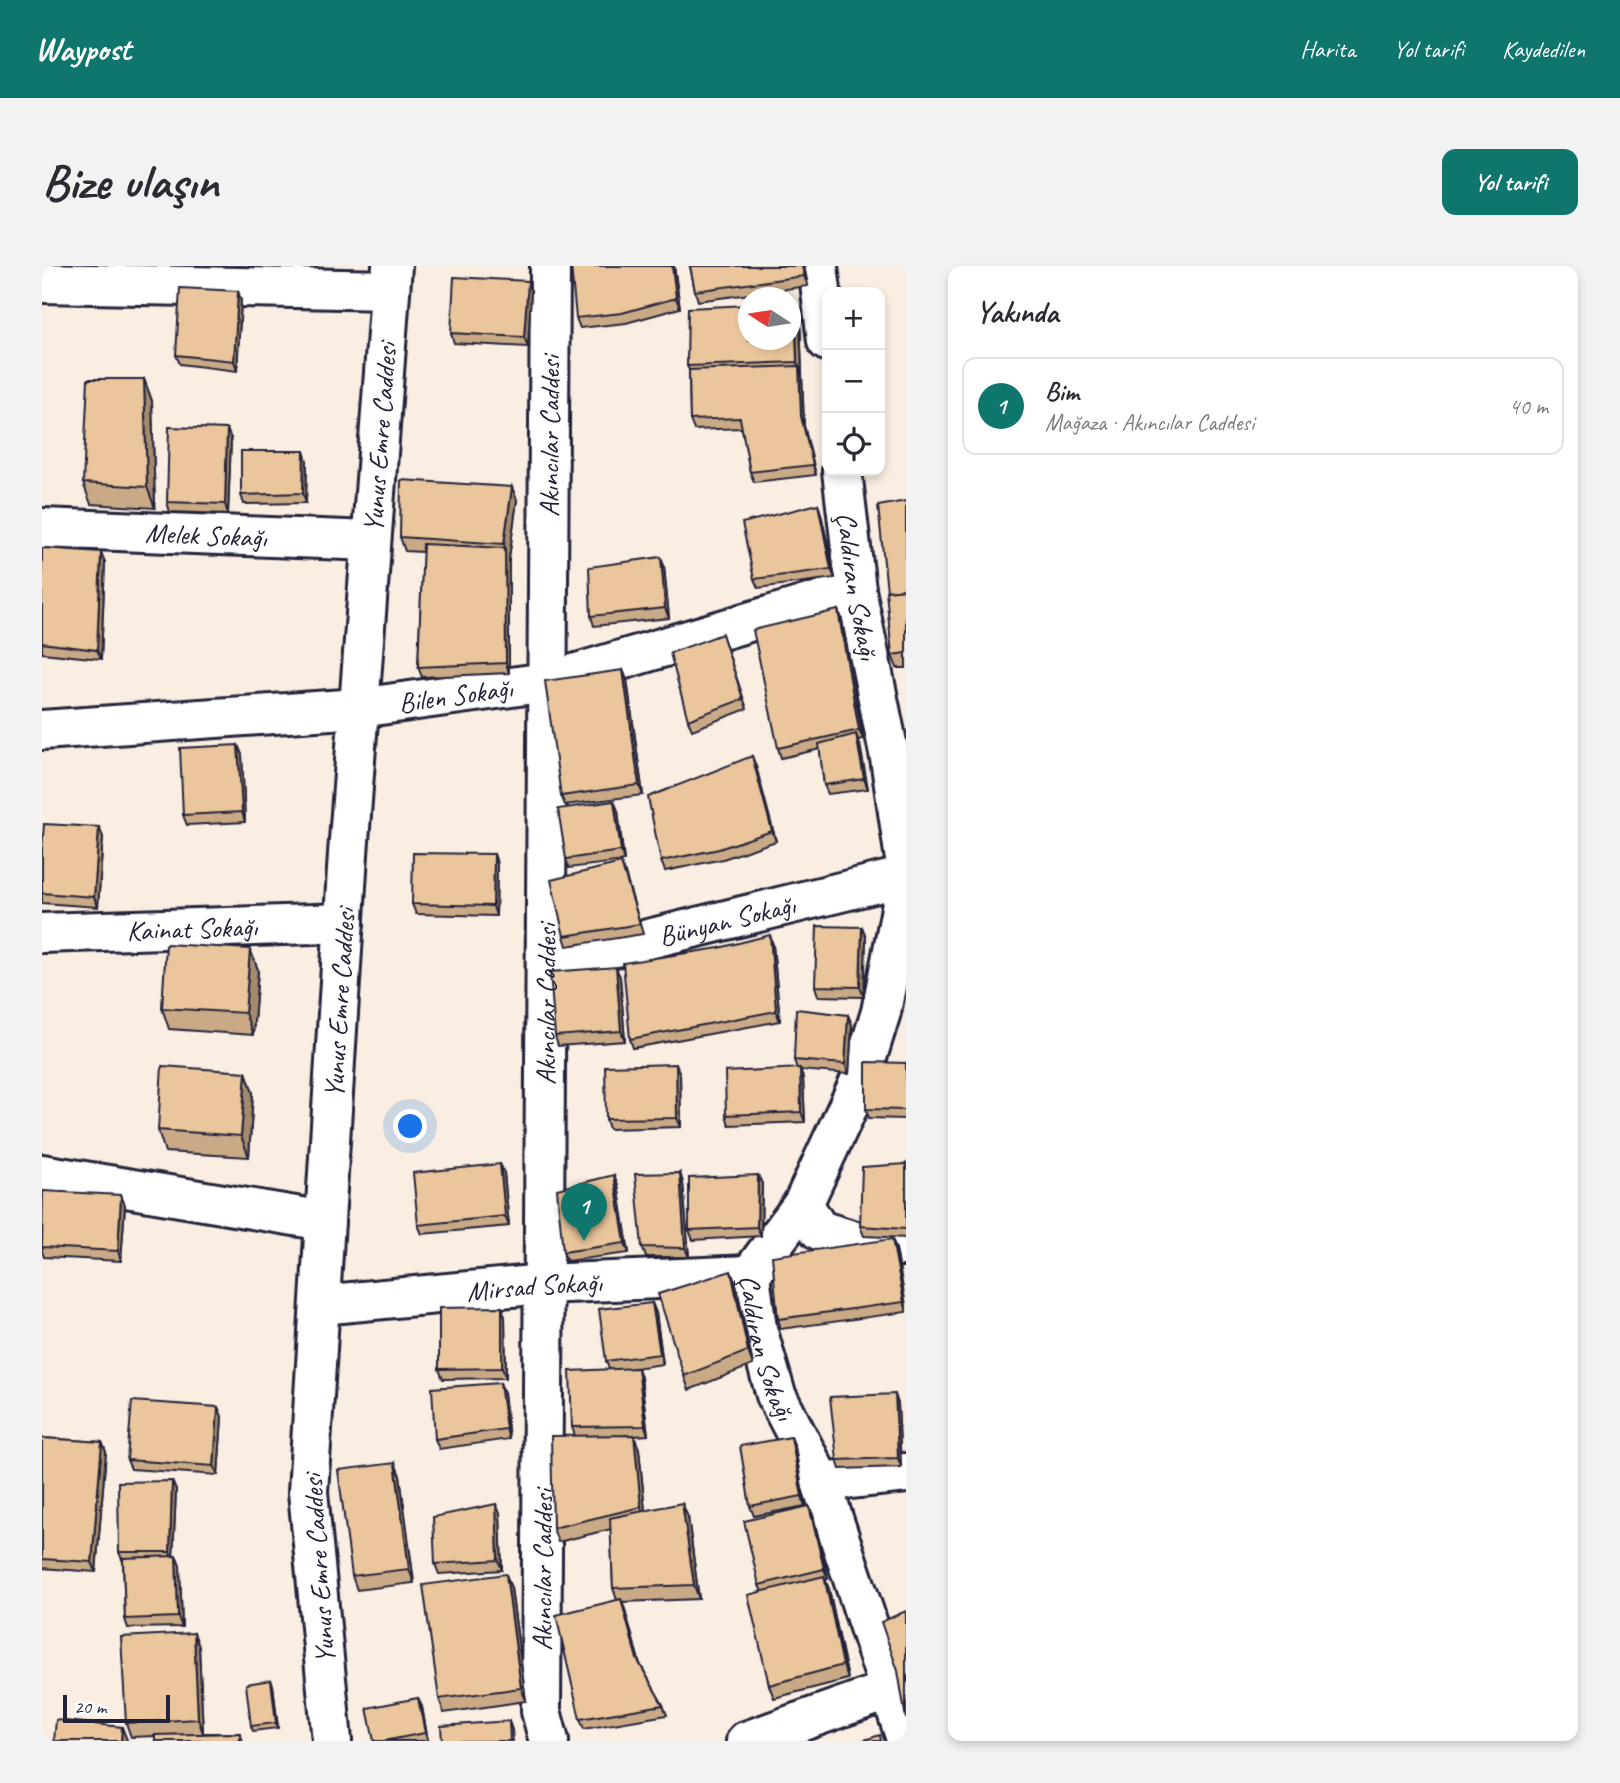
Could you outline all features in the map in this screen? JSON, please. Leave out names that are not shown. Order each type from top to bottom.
[{"type":"street","name":"Akıncılar Caddesi","points":[[549,1741],[541,1711],[550,266]]},
{"type":"street","points":[[818,266],[822,299]]},
{"type":"street","points":[[42,283],[391,278]]},
{"type":"street","name":"Yunus Emre Caddesi","points":[[332,1741],[308,1492],[344,923],[391,278]]},
{"type":"street","name":"Çaldıran Sokağı","points":[[843,476],[856,590],[890,758],[906,866]]},
{"type":"street","name":"Melek Sokağı","points":[[42,528],[371,541]]},
{"type":"street","name":"Bilen Sokağı","points":[[42,730],[359,708],[547,682],[856,590]]},
{"type":"street","name":"Bünyan Sokağı","points":[[546,964],[906,876]]},
{"type":"street","name":"Çaldıran Sokağı","points":[[906,883],[894,1011],[803,1204],[750,1275],[757,1329],[776,1395],[821,1482],[906,1739]]},
{"type":"street","name":"Kainat Sokağı","points":[[42,933],[344,923]]},
{"type":"street","points":[[42,1174],[325,1221]]},
{"type":"street","points":[[803,1204],[819,1230],[871,1246],[906,1246]]},
{"type":"street","name":"Mirsad Sokağı","points":[[320,1305],[543,1284],[750,1275]]},
{"type":"street","points":[[821,1482],[906,1473]]},
{"type":"street","points":[[746,1741],[890,1690]]},
{"type":"building","points":[[571,266],[672,266],[676,298],[622,313],[576,318]]},
{"type":"building","points":[[690,266],[802,266],[804,276],[695,291]]},
{"type":"building","points":[[454,277],[528,281],[524,337],[451,333]]},
{"type":"building","points":[[180,288],[238,291],[234,361],[176,355]]},
{"type":"building","points":[[738,306],[738,350],[797,350],[797,362],[687,366],[688,308]]},
{"type":"building","points":[[799,366],[801,416],[813,465],[750,472],[740,418],[690,420],[689,370]]},
{"type":"building","points":[[88,379],[144,379],[147,487],[83,483]]},
{"type":"building","points":[[169,427],[227,429],[225,504],[167,502]]},
{"type":"building","points":[[241,451],[304,451],[303,493],[241,495]]},
{"type":"building","points":[[401,480],[512,487],[504,544],[400,537]]},
{"type":"building","points":[[906,501],[906,589],[887,591],[878,506]]},
{"type":"building","points":[[818,504],[831,569],[754,579],[742,523]]},
{"type":"building","points":[[423,544],[505,548],[506,663],[418,667]]},
{"type":"building","points":[[42,548],[101,552],[97,650],[42,643]]},
{"type":"building","points":[[661,557],[665,608],[591,616],[589,567]]},
{"type":"building","points":[[906,589],[906,653],[892,655],[886,591]]},
{"type":"building","points":[[838,610],[859,730],[778,748],[753,630]]},
{"type":"building","points":[[722,634],[743,699],[688,720],[670,653]]},
{"type":"building","points":[[623,670],[639,785],[561,796],[545,681]]},
{"type":"building","points":[[856,734],[864,779],[824,785],[819,744]]},
{"type":"building","points":[[238,745],[242,812],[183,815],[180,748]]},
{"type":"building","points":[[752,756],[772,831],[719,849],[661,861],[648,797]]},
{"type":"building","points":[[614,801],[621,851],[566,859],[558,809]]},
{"type":"building","points":[[44,824],[99,827],[94,897],[42,893]]},
{"type":"building","points":[[413,853],[494,854],[493,906],[412,904]]},
{"type":"building","points":[[621,863],[640,924],[564,936],[551,880]]},
{"type":"building","points":[[817,926],[862,927],[860,987],[815,986]]},
{"type":"building","points":[[770,935],[776,1011],[630,1039],[623,963],[719,948]]},
{"type":"building","points":[[166,944],[250,949],[245,1013],[162,1008]]},
{"type":"building","points":[[616,967],[621,1031],[555,1036],[550,972]]},
{"type":"building","points":[[796,1009],[848,1015],[845,1064],[794,1060]]},
{"type":"building","points":[[866,1062],[906,1063],[906,1110],[866,1109]]},
{"type":"building","points":[[676,1064],[677,1118],[606,1119],[605,1066]]},
{"type":"building","points":[[162,1066],[246,1072],[241,1136],[158,1130]]},
{"type":"building","points":[[800,1068],[801,1112],[726,1115],[725,1072]]},
{"type":"building","points":[[500,1164],[505,1216],[418,1225],[413,1173]]},
{"type":"building","points":[[906,1164],[906,1229],[860,1226],[862,1167]]},
{"type":"building","points":[[680,1173],[685,1248],[642,1247],[635,1174]]},
{"type":"building","points":[[614,1175],[625,1243],[563,1252],[557,1189]]},
{"type":"building","points":[[758,1175],[757,1227],[689,1230],[689,1178]]},
{"type":"building","points":[[43,1191],[121,1195],[118,1251],[42,1247]]},
{"type":"building","points":[[892,1239],[904,1302],[778,1319],[772,1256]]},
{"type":"building","points":[[731,1271],[748,1351],[684,1376],[658,1294]]},
{"type":"building","points":[[652,1303],[660,1354],[606,1361],[599,1309]]},
{"type":"building","points":[[502,1307],[502,1368],[439,1369],[439,1308]]},
{"type":"building","points":[[638,1368],[645,1426],[572,1427],[570,1371]]},
{"type":"building","points":[[500,1383],[506,1429],[435,1439],[432,1388]]},
{"type":"building","points":[[895,1394],[898,1458],[837,1460],[830,1397]]},
{"type":"building","points":[[132,1401],[218,1407],[214,1466],[127,1460]]},
{"type":"building","points":[[634,1435],[641,1507],[553,1528],[551,1436]]},
{"type":"building","points":[[791,1437],[802,1496],[750,1506],[740,1446]]},
{"type":"building","points":[[42,1438],[102,1442],[92,1562],[42,1559]]},
{"type":"building","points":[[395,1463],[409,1569],[352,1576],[338,1470]]},
{"type":"building","points":[[172,1481],[170,1552],[119,1552],[118,1482]]},
{"type":"building","points":[[682,1503],[694,1585],[613,1588],[610,1518]]},
{"type":"building","points":[[496,1504],[498,1560],[435,1564],[433,1517]]},
{"type":"building","points":[[809,1506],[824,1569],[759,1585],[744,1521]]},
{"type":"building","points":[[176,1556],[178,1617],[125,1619],[123,1558]]},
{"type":"building","points":[[506,1574],[521,1688],[439,1699],[423,1585]]},
{"type":"building","points":[[824,1576],[843,1665],[769,1685],[748,1595]]},
{"type":"building","points":[[621,1599],[637,1659],[663,1705],[580,1719],[556,1615]]},
{"type":"building","points":[[906,1611],[906,1719],[898,1671],[881,1622]]},
{"type":"building","points":[[194,1633],[198,1719],[126,1723],[121,1637]]},
{"type":"building","points":[[271,1680],[276,1723],[251,1726],[246,1684]]},
{"type":"building","points":[[418,1698],[425,1733],[374,1741],[367,1708]]},
{"type":"building","points":[[56,1720],[122,1727],[121,1741],[54,1741]]},
{"type":"building","points":[[509,1721],[510,1741],[442,1741],[441,1726]]},
{"type":"building","points":[[240,1733],[240,1741],[155,1741],[155,1735]]},
{"type":"building","points":[[880,1735],[881,1741],[861,1741]]},
{"type":"place","name":"Bim","points":[[584,1241]]}]
